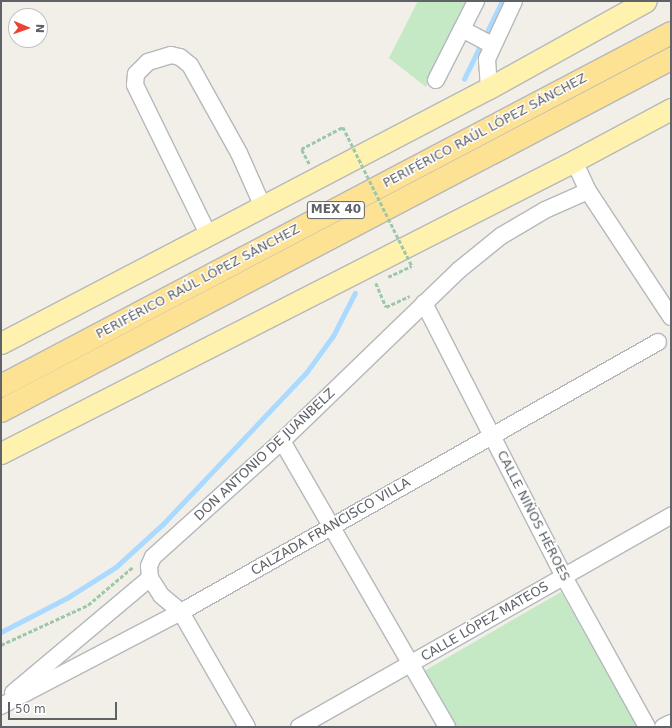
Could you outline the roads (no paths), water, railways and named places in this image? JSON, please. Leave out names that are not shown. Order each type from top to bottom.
[{"type":"highway","name":"PERIFÉRICO RAÚL LÓPEZ SÁNCHEZ","points":[[1,386],[671,33]]},
{"type":"highway","name":"PERIFÉRICO RAÚL LÓPEZ SÁNCHEZ","points":[[1,411],[671,59]]},
{"type":"main road","points":[[1,343],[209,236],[316,178],[489,88],[646,1]]},
{"type":"main road","points":[[1,453],[574,162],[671,109]]},
{"type":"street","points":[[436,80],[465,31],[476,1]]},
{"type":"street","points":[[489,88],[487,59],[489,43],[514,1]]},
{"type":"street","points":[[465,31],[489,43]]},
{"type":"street","points":[[209,236],[135,86],[136,74],[148,62],[171,55],[180,57],[190,65],[239,153],[263,207]]},
{"type":"street","points":[[574,162],[588,191],[671,317]]},
{"type":"street","name":"DON ANTONIO DE JUANBELZ","points":[[150,578],[149,566],[153,557],[282,441],[459,270],[501,236],[545,210],[588,191]]},
{"type":"street","name":"CALLE NIÑOS HÉROES","points":[[424,303],[564,577],[647,727]]},
{"type":"street","name":"CALZADA FRANCISCO VILLA","points":[[1,706],[181,612],[333,527],[491,435],[658,342]]},
{"type":"street","points":[[282,441],[333,527],[409,664],[447,727]]},
{"type":"street","name":"CALLE LÓPEZ MATEOS","points":[[299,727],[671,516]]},
{"type":"street","points":[[1,703],[150,578],[161,595],[181,612],[247,727]]},
{"type":"street","points":[[663,727],[671,723]]},
{"type":"waterway","points":[[464,79],[502,1]]},
{"type":"waterway","points":[[1,632],[67,598],[116,567],[163,524],[306,373],[333,336],[355,293]]}]
